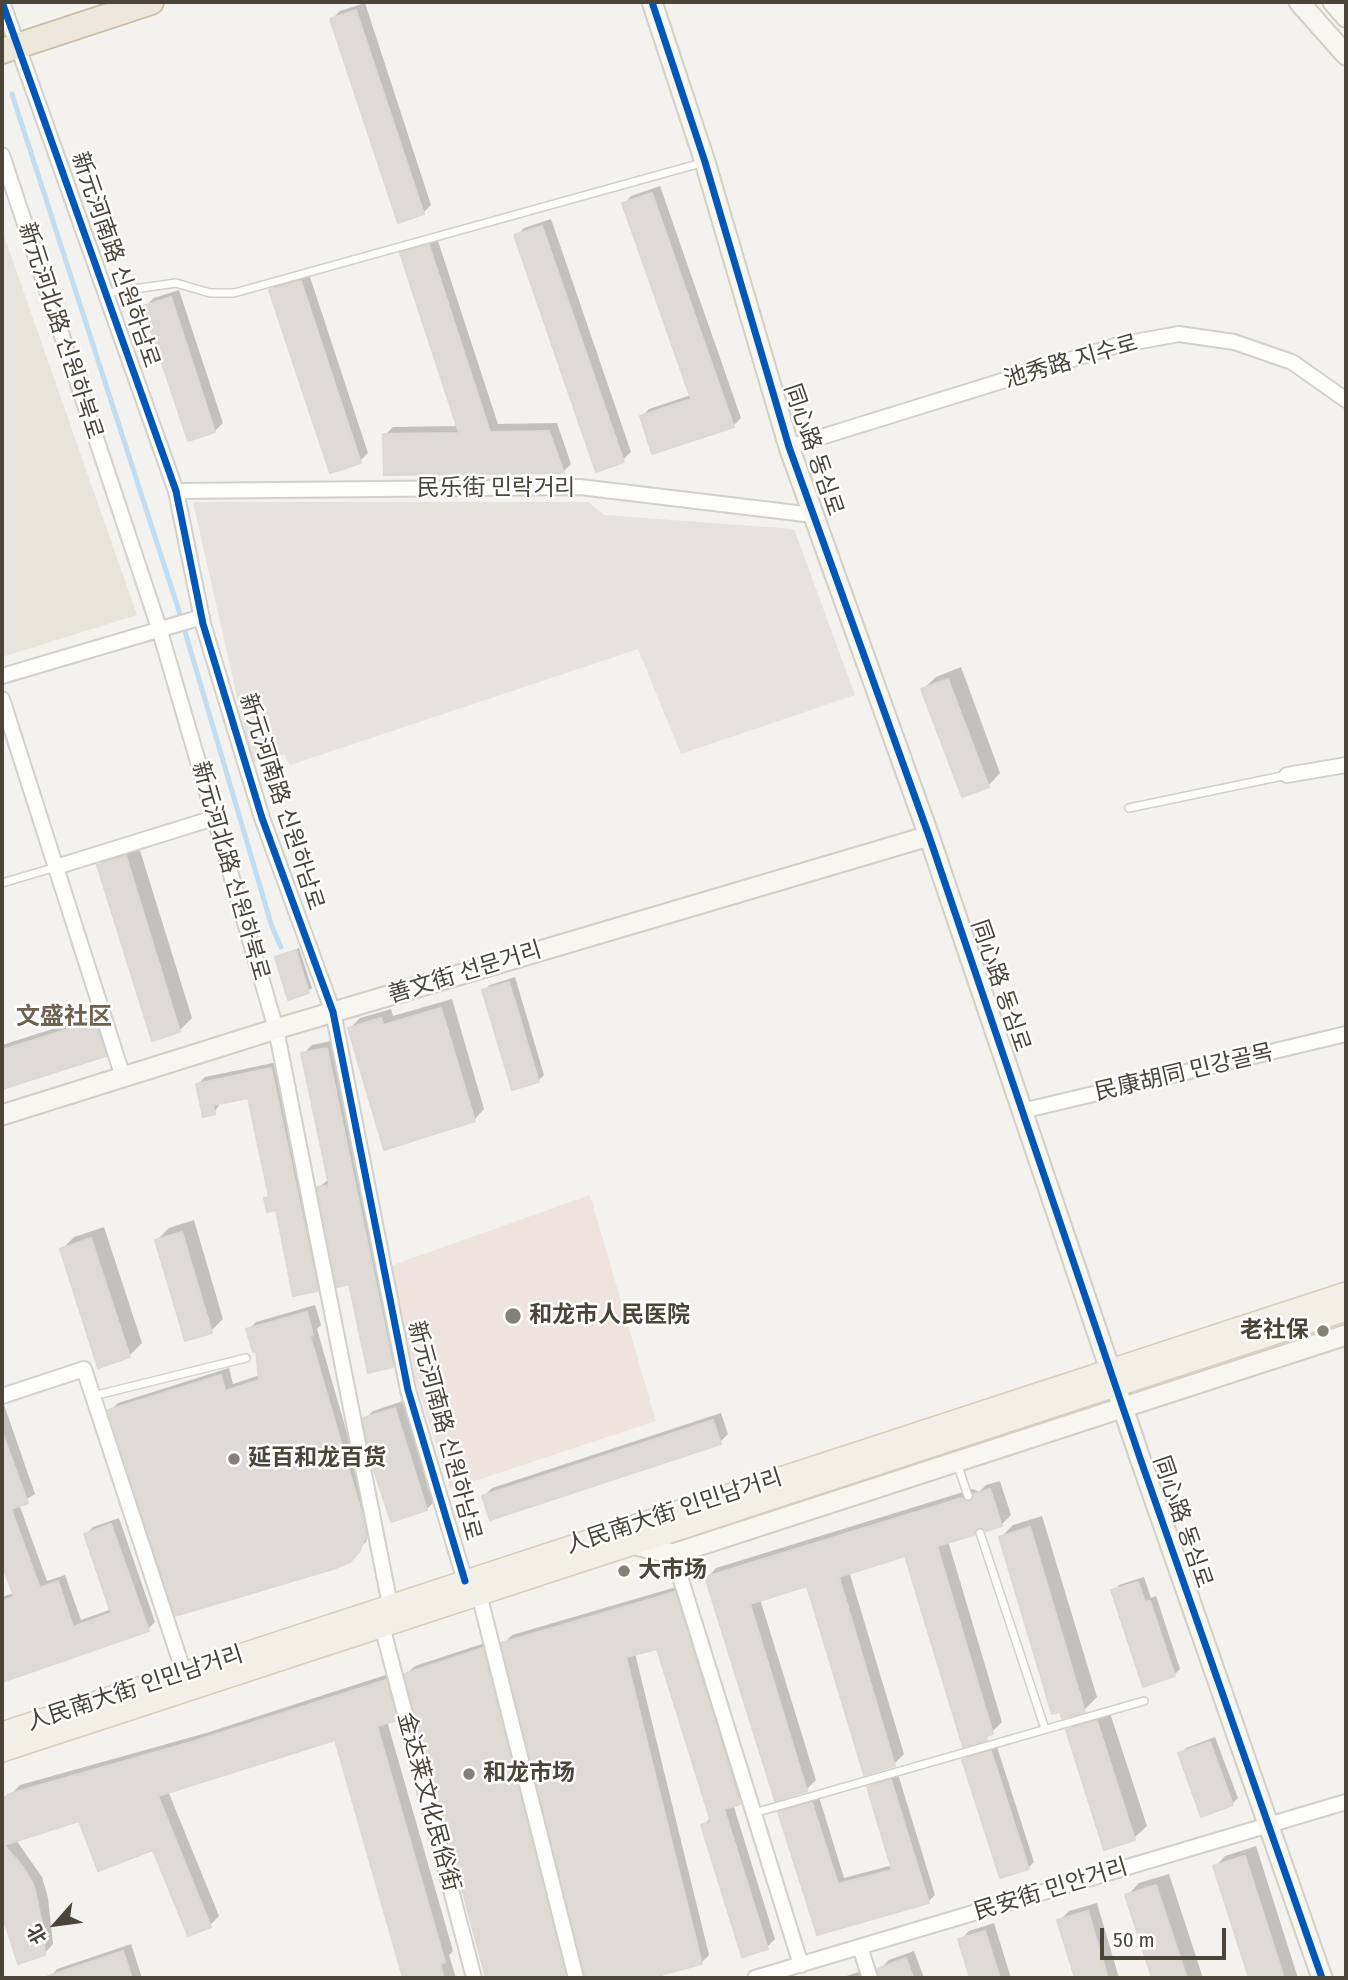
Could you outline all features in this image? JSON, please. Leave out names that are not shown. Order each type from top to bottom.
[{"type":"highway","points":[[10,49],[150,2]]},
{"type":"main road","name":"人民南大街 인민남거리","points":[[2,1734],[390,1605],[472,1587],[632,1544],[950,1440],[1112,1377],[1346,1293]]},
{"type":"main road","name":"人民南大街 인민남거리","points":[[2,1751],[382,1626],[472,1587],[1112,1377],[1346,1310]]},
{"type":"street","name":"新元河南路 신원하남로","points":[[2,2],[10,49],[106,292],[176,491],[197,618],[262,818],[333,1012],[408,1390],[472,1587],[576,1978]]},
{"type":"street","name":"同心路 동심로","points":[[652,2],[705,162],[789,447],[929,836],[1266,1825],[1322,1978]]},
{"type":"street","points":[[1298,2],[1346,55]]},
{"type":"street","points":[[1333,2],[1346,16]]},
{"type":"street","name":"新元河北路 신원하북로","points":[[2,155],[165,627],[214,818],[276,1029],[390,1605]]},
{"type":"street","name":"池秀路 지수로","points":[[789,447],[1118,345],[1179,334],[1234,342],[1292,362],[1346,400]]},
{"type":"street","name":"民乐街 민락거리","points":[[176,491],[580,487],[813,514]]},
{"type":"street","points":[[2,676],[197,618]]},
{"type":"street","points":[[2,699],[123,1077]]},
{"type":"street","points":[[1287,775],[1346,765]]},
{"type":"street","points":[[55,867],[214,818]]},
{"type":"street","name":"善文街 선문거리","points":[[2,1115],[276,1029],[929,836]]},
{"type":"street","name":"民康胡同 민강골목","points":[[1022,1111],[1346,1034]]},
{"type":"street","name":"人民南大街 인민남거리","points":[[632,1544],[673,1554],[1346,1335]]},
{"type":"street","points":[[2,1396],[84,1369],[184,1673]]},
{"type":"street","points":[[673,1554],[801,1965]]},
{"type":"street","name":"金达莱文化民俗街","points":[[382,1626],[474,1978]]},
{"type":"street","name":"民安街 민안거리","points":[[755,1978],[1346,1802]]},
{"type":"street","points":[[860,1947],[870,1978]]},
{"type":"lane","points":[[106,292],[176,283],[210,293],[234,292],[705,162]]},
{"type":"lane","points":[[1129,808],[1287,775]]},
{"type":"lane","points":[[2,883],[55,867]]},
{"type":"lane","points":[[93,1396],[246,1359]]},
{"type":"lane","points":[[950,1440],[968,1496]]},
{"type":"lane","points":[[980,1533],[1045,1729]]},
{"type":"lane","points":[[754,1813],[1144,1701]]},
{"type":"shaded area","points":[[2,230],[137,615],[2,657]]},
{"type":"shaded area","points":[[193,502],[588,502],[604,515],[794,529],[855,695],[681,754],[638,649],[290,765],[284,754],[252,763]]},
{"type":"shaded area","name":"和龙市人民医院","points":[[590,1195],[656,1421],[450,1489],[411,1366],[390,1266]]},
{"type":"building","points":[[356,10],[424,214],[398,223],[330,19]]},
{"type":"building","points":[[652,193],[734,427],[652,454],[640,416],[691,399],[622,203]]},
{"type":"building","points":[[542,226],[624,462],[596,472],[514,235]]},
{"type":"building","points":[[429,245],[490,432],[549,431],[564,473],[384,475],[383,434],[459,433],[400,253]]},
{"type":"building","points":[[301,281],[361,463],[330,473],[269,290]]},
{"type":"building","points":[[171,297],[215,432],[188,441],[143,306]]},
{"type":"building","points":[[948,679],[989,787],[962,797],[921,689]]},
{"type":"building","points":[[126,856],[180,1032],[152,1041],[97,865]]},
{"type":"building","points":[[296,950],[309,993],[288,1000],[275,957]]},
{"type":"building","points":[[509,982],[539,1082],[512,1090],[482,990]]},
{"type":"building","points":[[441,1008],[475,1121],[384,1150],[348,1028],[381,1018],[383,1025]]},
{"type":"building","points":[[94,1021],[106,1056],[2,1089],[2,1050]]},
{"type":"building","points":[[327,1048],[393,1367],[368,1373],[349,1284],[337,1287],[317,1187],[329,1185],[301,1053]]},
{"type":"building","points":[[271,1068],[318,1291],[293,1296],[276,1210],[267,1212],[264,1198],[269,1197],[248,1098],[213,1105],[215,1114],[203,1117],[196,1084]]},
{"type":"building","points":[[182,1232],[212,1333],[185,1341],[155,1240]]},
{"type":"building","points":[[91,1238],[130,1357],[98,1368],[60,1249]]},
{"type":"building","name":"延百和龙百货","points":[[307,1312],[313,1335],[310,1336],[366,1536],[359,1552],[350,1562],[175,1616],[108,1410],[221,1375],[225,1391],[259,1380],[256,1351],[253,1352],[246,1329]]},
{"type":"building","points":[[395,1408],[427,1510],[391,1522],[371,1461],[363,1418]]},
{"type":"building","points":[[713,1420],[721,1444],[490,1520],[482,1496]]},
{"type":"building","points":[[2,1432],[28,1503],[11,1509],[40,1588],[58,1581],[73,1627],[111,1613],[84,1534],[111,1524],[149,1631],[2,1682],[2,1601],[14,1597],[2,1564]]},
{"type":"building","points":[[990,1489],[1002,1526],[986,1531],[979,1527],[974,1535],[937,1546],[993,1734],[986,1736],[987,1740],[963,1747],[905,1556],[839,1577],[895,1766],[864,1775],[807,1586],[750,1604],[807,1791],[775,1801],[705,1577],[962,1498],[969,1502],[974,1494]]},
{"type":"building","points":[[1030,1527],[1085,1712],[1062,1718],[1060,1712],[1052,1714],[999,1537]]},
{"type":"building","points":[[1138,1582],[1145,1602],[1150,1601],[1175,1676],[1143,1687],[1111,1590]]},
{"type":"building","points":[[675,1592],[740,1804],[724,1809],[768,1949],[742,1957],[701,1825],[711,1822],[657,1649],[626,1657],[702,1964],[660,1975],[661,1978],[585,1978],[501,1643]]},
{"type":"building","name":"和龙市场","points":[[483,1648],[566,1978],[486,1978],[404,1674]]},
{"type":"building","points":[[386,1680],[397,1720],[377,1726],[445,1962],[440,1964],[444,1978],[403,1978],[335,1740],[158,1796],[211,1927],[188,1936],[153,1850],[98,1871],[79,1821],[4,1845],[23,1867],[34,1886],[43,1928],[45,1955],[18,1964],[2,1914],[2,1800],[9,1794],[195,1741]]},
{"type":"building","points":[[1097,1721],[1135,1840],[1104,1850],[1066,1730]]},
{"type":"building","points":[[1210,1742],[1233,1805],[1201,1817],[1178,1753]]},
{"type":"building","points":[[991,1751],[1029,1869],[1000,1878],[962,1760]]},
{"type":"building","points":[[891,1780],[929,1903],[817,1935],[778,1812],[812,1803],[838,1884],[892,1870],[867,1787]]},
{"type":"building","points":[[1245,1856],[1284,1978],[1249,1978],[1213,1866]]},
{"type":"building","points":[[1156,1885],[1187,1978],[1152,1978],[1125,1895]]},
{"type":"building","points":[[1088,1911],[1108,1978],[1075,1978],[1057,1920]]},
{"type":"building","points":[[985,1931],[1000,1978],[970,1978],[958,1939]]},
{"type":"building","points":[[123,1951],[132,1978],[48,1976]]},
{"type":"building","points":[[906,1958],[913,1978],[879,1978],[877,1969]]},
{"type":"waterway","points":[[12,94],[178,608],[272,927],[281,947]]},
{"type":"cycle path","points":[[2,2],[176,491],[203,624],[262,818],[333,1012],[408,1390],[465,1581]]},
{"type":"cycle path","points":[[652,2],[705,162],[789,447],[929,836],[1140,1458],[1322,1978]]},
{"type":"place","name":"和龙市人民医院","points":[[513,1316]]},
{"type":"place","name":"老社保","points":[[1323,1331]]},
{"type":"place","name":"延百和龙百货","points":[[234,1459]]},
{"type":"place","name":"大市场","points":[[624,1571]]},
{"type":"place","name":"和龙市场","points":[[469,1774]]},
{"type":"district","name":"文盛社区","points":[[64,1017]]}]
